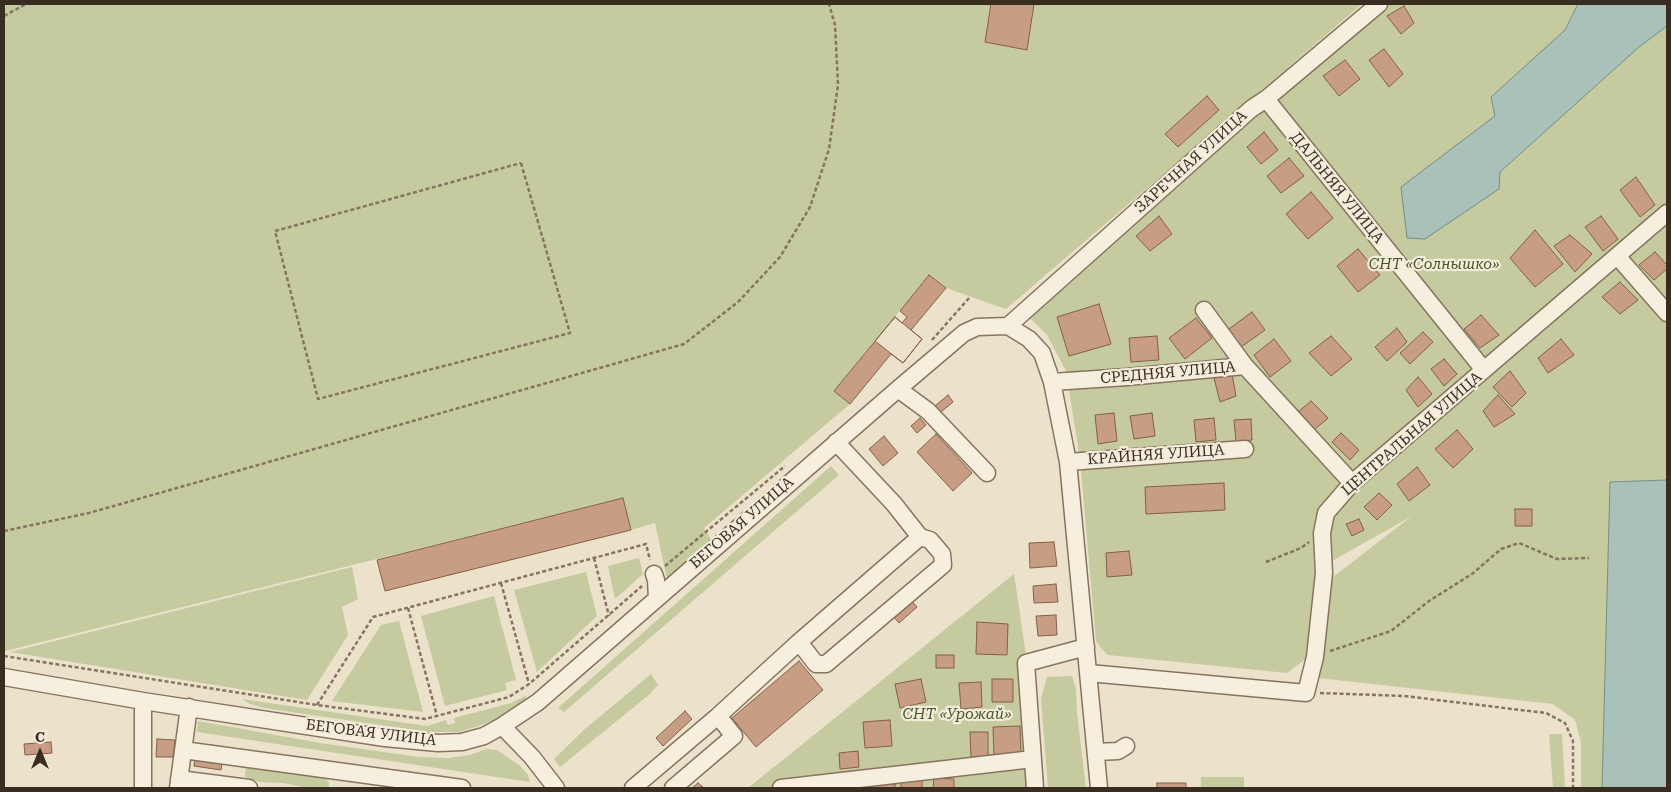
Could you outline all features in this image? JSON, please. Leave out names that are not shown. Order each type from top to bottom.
[{"type":"street","name":"ЗАРЕЧНАЯ УЛИЦА","points":[[1008,326],[1251,108],[1266,99],[1379,4]]},
{"type":"street","name":"ДАЛЬНЯЯ УЛИЦА","points":[[1266,99],[1484,370]]},
{"type":"street","name":"ЦЕНТРАЛЬНАЯ УЛИЦА","points":[[1306,693],[1315,657],[1324,572],[1322,532],[1326,513],[1352,483],[1667,213]]},
{"type":"street","points":[[1618,256],[1667,313]]},
{"type":"street","points":[[1204,310],[1245,366]]},
{"type":"street","points":[[1008,326],[1029,339],[1042,353],[1052,382],[1068,462],[1099,788]]},
{"type":"street","name":"БЕГОВАЯ УЛИЦА","points":[[4,677],[143,701],[385,738],[422,742],[462,742],[484,736],[538,702],[898,388],[964,333],[977,327],[1008,326]]},
{"type":"street","name":"СРЕДНЯЯ УЛИЦА","points":[[1052,382],[1245,366],[1352,483]]},
{"type":"street","points":[[898,388],[928,411],[987,473]]},
{"type":"street","points":[[799,642],[816,664],[826,664],[943,565],[942,554],[930,540],[920,537],[894,504],[836,442]]},
{"type":"street","name":"КРАЙНЯЯ УЛИЦА","points":[[1068,462],[1244,449]]},
{"type":"street","points":[[633,788],[718,716],[799,642],[920,537]]},
{"type":"street","points":[[654,574],[657,598]]},
{"type":"street","points":[[1035,788],[1026,663],[1086,647]]},
{"type":"street","points":[[1089,673],[1306,693]]},
{"type":"street","points":[[143,701],[143,788]]},
{"type":"street","points":[[189,707],[178,784],[249,788]]},
{"type":"street","points":[[673,788],[734,736],[718,716]]},
{"type":"street","points":[[502,726],[532,757],[556,788]]},
{"type":"street","points":[[1096,752],[1118,751],[1126,746]]},
{"type":"street","points":[[183,750],[462,788]]},
{"type":"street","points":[[781,788],[1033,759]]},
{"type":"path","points":[[4,16],[26,4]]},
{"type":"path","points":[[4,531],[89,513],[684,344],[738,302],[780,257],[810,207],[829,149],[838,85],[835,25],[829,4]]},
{"type":"path","points":[[521,163],[570,333],[318,399],[275,231],[521,163]]},
{"type":"path","points":[[927,345],[970,297]]},
{"type":"path","points":[[4,656],[317,705],[425,719],[509,697],[529,684],[609,616],[654,574],[792,460]]},
{"type":"path","points":[[1266,562],[1301,548],[1322,532]]},
{"type":"path","points":[[1315,657],[1391,631],[1429,601],[1472,574],[1501,549],[1520,543],[1556,559],[1589,558]]},
{"type":"path","points":[[317,705],[373,617],[646,544],[654,574]]},
{"type":"path","points":[[594,558],[609,616]]},
{"type":"path","points":[[501,583],[529,684]]},
{"type":"path","points":[[408,608],[437,716]]},
{"type":"path","points":[[1306,693],[1404,696],[1546,714],[1565,723],[1572,740],[1573,788]]},
{"type":"green space","points":[[4,4],[1362,4],[1006,309],[946,288],[929,275],[834,391],[850,404],[704,528],[712,541],[667,579],[655,523],[631,530],[623,498],[4,651]]},
{"type":"green space","name":"СНТ «Солнышко»","points":[[1381,4],[1667,4],[1667,480],[1610,482],[1602,788],[1581,788],[1581,742],[1575,720],[1553,704],[1318,678],[1333,577],[1412,516],[1316,570],[1307,658],[1287,673],[1108,655],[1096,641],[1080,459],[1066,371],[1047,335],[1025,313]]},
{"type":"green space","points":[[831,466],[839,475],[564,712],[558,708]]},
{"type":"green space","points":[[639,558],[643,574],[615,599],[608,566]]},
{"type":"green space","points":[[352,567],[358,599],[342,607],[348,635],[307,700],[10,652]]},
{"type":"green space","points":[[586,572],[597,616],[537,672],[514,590]]},
{"type":"green space","name":"СНТ «Урожай»","points":[[1014,574],[1027,662],[1035,788],[748,788]]},
{"type":"green space","points":[[494,596],[516,680],[505,683],[507,690],[445,706],[421,616]]},
{"type":"green space","points":[[399,621],[423,712],[332,701],[381,625]]},
{"type":"green space","points":[[651,674],[658,685],[650,694],[560,767],[554,759],[585,729]]},
{"type":"green space","points":[[1072,676],[1076,689],[1086,788],[1048,788],[1041,699],[1047,677]]},
{"type":"green space","points":[[525,696],[528,701],[509,714],[494,721],[459,732],[428,732],[264,708],[242,699],[427,726],[446,720],[448,725],[455,723],[454,718],[511,703]]},
{"type":"green space","points":[[198,721],[320,743],[419,757],[449,758],[470,755],[486,749],[497,750],[519,765],[528,775],[530,782],[197,732]]},
{"type":"green space","points":[[1549,734],[1562,734],[1565,788],[1553,788]]},
{"type":"green space","points":[[246,767],[316,774],[326,778],[329,788],[308,788],[283,783],[260,782],[245,777]]},
{"type":"green space","points":[[1201,777],[1244,777],[1244,788],[1201,788]]},
{"type":"water","points":[[1578,4],[1667,4],[1667,26],[1639,47],[1500,172],[1499,189],[1425,239],[1407,238],[1401,187],[1495,116],[1491,97],[1565,30]]},
{"type":"water","points":[[1667,480],[1667,788],[1602,788],[1610,482]]},
{"type":"building","points":[[991,4],[1034,4],[1027,50],[985,42]]},
{"type":"building","points":[[1404,6],[1414,23],[1401,34],[1387,16]]},
{"type":"building","points":[[1384,49],[1403,74],[1389,87],[1369,60]]},
{"type":"building","points":[[1345,60],[1360,79],[1339,96],[1323,76]]},
{"type":"building","points":[[1207,96],[1219,110],[1178,147],[1165,134]]},
{"type":"building","points":[[1264,132],[1278,150],[1261,164],[1247,147]]},
{"type":"building","points":[[1289,158],[1304,176],[1281,193],[1267,176]]},
{"type":"building","points":[[1636,177],[1655,205],[1640,217],[1620,190]]},
{"type":"building","points":[[1311,192],[1333,218],[1308,239],[1286,214]]},
{"type":"building","points":[[1159,216],[1172,234],[1150,251],[1136,236]]},
{"type":"building","points":[[1601,216],[1618,239],[1603,251],[1585,227]]},
{"type":"building","points":[[1535,230],[1563,264],[1535,287],[1510,258]]},
{"type":"building","points":[[1570,235],[1592,254],[1575,272],[1554,246]]},
{"type":"building","points":[[1358,249],[1380,275],[1358,292],[1337,266]]},
{"type":"building","points":[[1655,252],[1667,265],[1667,269],[1654,280],[1639,265]]},
{"type":"building","points":[[929,275],[946,288],[911,330],[922,339],[903,363],[891,354],[850,404],[834,391],[895,317],[902,323],[907,317],[900,311]]},
{"type":"building","points":[[1620,282],[1638,300],[1620,314],[1602,297]]},
{"type":"building","points":[[1099,304],[1111,344],[1069,356],[1057,317]]},
{"type":"building","points":[[1252,312],[1265,330],[1241,347],[1229,329]]},
{"type":"building","points":[[1481,315],[1499,335],[1480,348],[1464,329]]},
{"type":"building","points":[[895,317],[922,339],[903,363],[875,341]]},
{"type":"building","points":[[1196,318],[1212,338],[1185,359],[1169,338]]},
{"type":"building","points":[[1397,328],[1407,342],[1387,361],[1375,347]]},
{"type":"building","points":[[1423,332],[1433,342],[1410,364],[1400,353]]},
{"type":"building","points":[[1157,336],[1159,360],[1131,362],[1129,338]]},
{"type":"building","points":[[1331,336],[1352,359],[1331,376],[1309,353]]},
{"type":"building","points":[[1274,339],[1291,361],[1270,377],[1254,355]]},
{"type":"building","points":[[1561,339],[1574,355],[1548,373],[1538,358]]},
{"type":"building","points":[[1444,359],[1457,374],[1444,386],[1431,369]]},
{"type":"building","points":[[1510,371],[1526,393],[1512,407],[1493,387]]},
{"type":"building","points":[[1232,374],[1236,396],[1220,402],[1214,378]]},
{"type":"building","points":[[1418,377],[1432,394],[1418,407],[1406,390]]},
{"type":"building","points":[[948,395],[953,402],[941,412],[935,406]]},
{"type":"building","points":[[1498,395],[1515,414],[1494,427],[1483,411]]},
{"type":"building","points":[[1311,401],[1328,418],[1314,430],[1298,412]]},
{"type":"building","points":[[1114,413],[1117,441],[1098,444],[1095,415]]},
{"type":"building","points":[[1152,413],[1155,436],[1134,439],[1130,416]]},
{"type":"building","points":[[920,418],[926,425],[917,433],[911,426]]},
{"type":"building","points":[[1214,418],[1216,440],[1196,442],[1194,420]]},
{"type":"building","points":[[1251,419],[1252,440],[1236,442],[1234,420]]},
{"type":"building","points":[[1457,430],[1473,449],[1453,468],[1435,449]]},
{"type":"building","points":[[1341,433],[1359,450],[1350,460],[1332,442]]},
{"type":"building","points":[[936,434],[972,473],[953,491],[917,452]]},
{"type":"building","points":[[884,436],[898,453],[883,466],[869,449]]},
{"type":"building","points":[[1417,467],[1430,485],[1409,501],[1397,484]]},
{"type":"building","points":[[1224,483],[1225,510],[1146,514],[1145,487]]},
{"type":"building","points":[[1379,493],[1392,505],[1377,520],[1364,507]]},
{"type":"building","points":[[623,498],[631,530],[385,591],[377,560]]},
{"type":"building","points":[[1515,509],[1532,509],[1532,526],[1515,526]]},
{"type":"building","points":[[1359,519],[1364,530],[1352,536],[1346,524]]},
{"type":"building","points":[[1054,542],[1057,566],[1030,568],[1029,543]]},
{"type":"building","points":[[1129,551],[1132,575],[1107,577],[1106,553]]},
{"type":"building","points":[[1056,584],[1058,602],[1034,603],[1033,586]]},
{"type":"building","points":[[910,599],[917,607],[899,623],[892,615]]},
{"type":"building","points":[[1056,615],[1057,635],[1038,636],[1036,616]]},
{"type":"building","points":[[977,622],[1008,624],[1007,655],[976,654]]},
{"type":"building","points":[[936,655],[954,655],[954,668],[936,668]]},
{"type":"building","points":[[799,661],[823,690],[756,747],[732,718]]},
{"type":"building","points":[[921,679],[926,702],[900,708],[895,684]]},
{"type":"building","points":[[992,679],[1013,679],[1013,702],[992,702]]},
{"type":"building","points":[[981,682],[982,707],[961,709],[959,683]]},
{"type":"building","points":[[685,711],[692,719],[663,746],[656,738]]},
{"type":"building","points":[[890,720],[892,746],[865,748],[863,722]]},
{"type":"building","points":[[1020,726],[1021,757],[994,757],[993,727]]},
{"type":"building","points":[[970,732],[988,732],[988,757],[971,757]]},
{"type":"building","points":[[157,739],[175,740],[173,757],[156,757]]},
{"type":"building","points":[[51,742],[52,753],[25,755],[24,744]]},
{"type":"building","points":[[858,751],[859,767],[840,769],[839,753]]},
{"type":"building","points":[[195,758],[222,762],[221,770],[194,766]]},
{"type":"building","points":[[934,778],[954,779],[954,788],[933,788]]},
{"type":"building","points":[[922,779],[922,788],[901,788],[901,780]]},
{"type":"building","points":[[698,783],[703,787],[692,788]]},
{"type":"building","points":[[1157,783],[1186,783],[1186,788],[1157,788]]},
{"type":"building","points":[[895,784],[895,788],[871,788],[871,785]]}]
